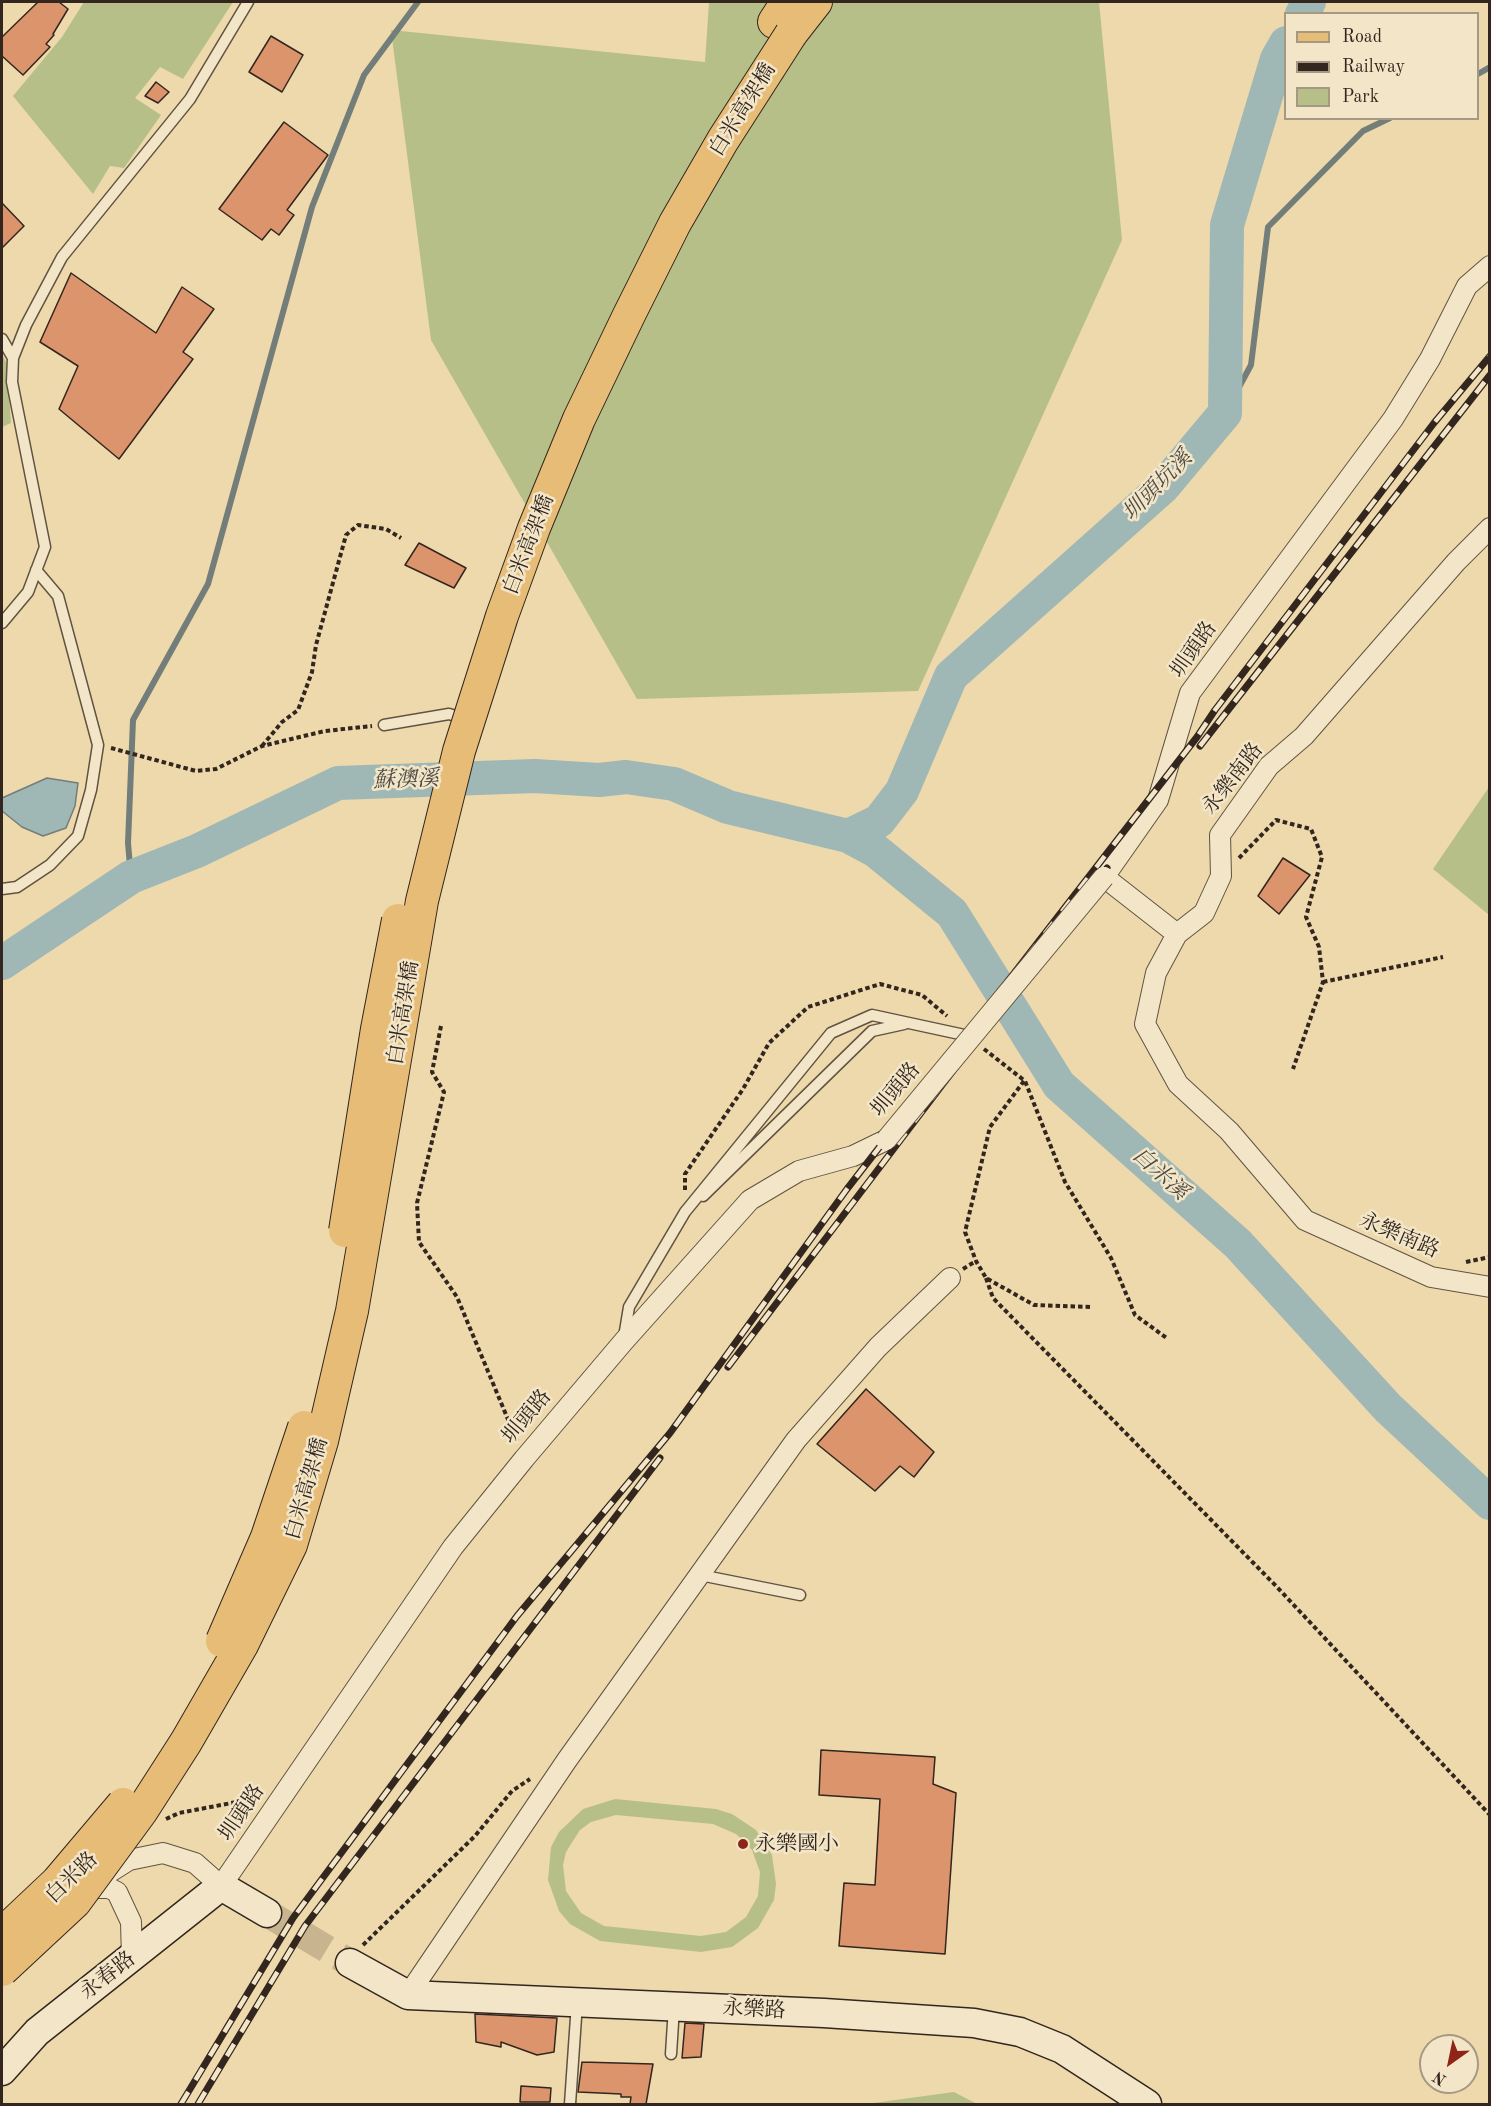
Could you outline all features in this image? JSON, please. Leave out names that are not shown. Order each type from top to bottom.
[{"type":"main road","name":"白米高架橋","points":[[2,1934],[57,1882],[125,1802],[170,1732],[222,1641],[267,1537],[302,1436],[333,1307],[377,1029],[400,908],[459,717],[579,420],[675,223],[723,140],[784,19],[816,2]]},
{"type":"main road","name":"白米高架橋","points":[[2,1970],[75,1902],[141,1812],[186,1742],[242,1645],[291,1545],[322,1440],[352,1311],[422,901],[459,717]]},
{"type":"street","name":"圳頭路","points":[[221,1886],[453,1547],[624,1341],[750,1200],[799,1171],[853,1156],[886,1140],[1104,877],[1158,800],[1190,693],[1393,419],[1430,359],[1467,286],[1490,266]]},
{"type":"street","name":"永樂南路","points":[[1490,528],[1456,562],[1304,736],[1269,766],[1220,835],[1221,876],[1204,913],[1177,934],[1156,973],[1145,1024],[1178,1084],[1229,1131],[1305,1220],[1431,1277],[1490,1287]]},
{"type":"street","points":[[1104,877],[1177,934]]},
{"type":"street","points":[[408,1995],[567,1760],[796,1440],[878,1347],[950,1278]]},
{"type":"street","name":"白米路","points":[[2,1978],[101,1878],[129,1860],[163,1854],[195,1863],[221,1886]]},
{"type":"street","points":[[221,1886],[267,1913]]},
{"type":"street","name":"永春路","points":[[2,2071],[36,2032],[132,1959],[221,1886]]},
{"type":"street","points":[[93,1888],[109,1888],[117,1892],[131,1922],[132,1959]]},
{"type":"street","name":"永樂路","points":[[352,1958],[408,1995],[674,2006],[974,2023],[997,2027],[1020,2032],[1062,2049],[1147,2104]]},
{"type":"lane","points":[[2,623],[28,592],[45,547],[12,382],[13,358],[26,325],[62,257],[190,99],[248,2]]},
{"type":"lane","points":[[2,339],[13,358]]},
{"type":"lane","points":[[2,889],[17,887],[50,866],[78,836],[90,790],[98,745],[58,596],[36,570]]},
{"type":"lane","points":[[384,725],[459,717]]},
{"type":"lane","points":[[624,1341],[629,1307],[685,1212],[831,1033],[872,1015],[969,1036]]},
{"type":"lane","points":[[685,1212],[712,1190],[872,1031],[910,1022]]},
{"type":"lane","points":[[700,1575],[800,1595]]},
{"type":"lane","points":[[570,2104],[577,2002]]},
{"type":"lane","points":[[671,2054],[674,2006]]},
{"type":"path","points":[[262,746],[282,722],[298,710],[312,672],[316,645],[346,535],[358,525],[386,529],[401,538]]},
{"type":"path","points":[[120,750],[196,771],[216,769],[262,746],[325,731],[384,725]]},
{"type":"path","points":[[1221,876],[1276,820],[1311,829],[1322,857],[1306,917],[1319,948],[1323,982],[1293,1069]]},
{"type":"path","points":[[1323,982],[1443,957]]},
{"type":"path","points":[[441,1026],[432,1072],[444,1092],[417,1203],[419,1242],[457,1297],[524,1459]]},
{"type":"path","points":[[1025,1081],[990,1127],[965,1232],[993,1298],[1277,1587],[1490,1815]]},
{"type":"path","points":[[986,1278],[1034,1305],[1092,1307]]},
{"type":"path","points":[[352,1958],[475,1836],[512,1791],[554,1762],[567,1760]]},
{"type":"green space","points":[[84,2],[233,2],[183,79],[160,67],[135,98],[161,115],[124,168],[110,166],[93,194],[13,96],[62,37]]},
{"type":"green space","points":[[709,2],[1099,2],[1122,240],[918,691],[637,699],[431,340],[391,30],[705,62]]},
{"type":"green space","points":[[2,354],[7,364],[11,423],[2,427]]},
{"type":"green space","points":[[1489,787],[1489,915],[1433,869]]},
{"type":"green space","points":[[615,1799],[716,1809],[732,1814],[756,1830],[772,1855],[776,1884],[774,1900],[758,1928],[732,1947],[701,1952],[600,1941],[570,1924],[559,1911],[548,1880],[551,1847],[559,1832],[583,1809]],"holes":[[[616,1815],[713,1824],[736,1834],[752,1850],[760,1872],[758,1896],[746,1917],[726,1932],[701,1936],[604,1926],[581,1913],[566,1891],[563,1865],[566,1852],[580,1830],[591,1822]]]},
{"type":"green space","points":[[954,2092],[977,2104],[866,2104]]},
{"type":"water","points":[[47,778],[78,783],[75,806],[66,828],[43,836],[22,827],[2,811],[2,798]]},
{"type":"building","points":[[38,2],[59,2],[68,9],[54,35],[46,44],[50,47],[23,75],[2,56],[2,37]]},
{"type":"building","points":[[271,36],[303,55],[282,92],[249,72]]},
{"type":"building","points":[[156,82],[169,92],[158,103],[145,96]]},
{"type":"building","points":[[284,122],[328,155],[287,210],[294,215],[279,235],[271,229],[262,240],[219,209]]},
{"type":"building","points":[[2,203],[24,226],[2,248]]},
{"type":"building","points":[[71,273],[156,333],[182,287],[214,309],[183,352],[193,359],[119,459],[59,409],[78,366],[40,342]]},
{"type":"building","points":[[419,543],[466,568],[454,588],[405,565]]},
{"type":"building","points":[[1283,858],[1310,875],[1279,914],[1258,896]]},
{"type":"building","points":[[866,1389],[934,1452],[914,1477],[900,1466],[875,1491],[817,1444]]},
{"type":"building","points":[[821,1750],[935,1757],[933,1784],[956,1793],[945,1954],[839,1946],[844,1883],[875,1885],[880,1799],[819,1795]]},
{"type":"building","points":[[475,2014],[557,2018],[554,2052],[537,2055],[501,2042],[501,2047],[476,2042]]},
{"type":"building","points":[[685,2023],[704,2024],[701,2057],[682,2058]]},
{"type":"building","points":[[582,2062],[653,2064],[646,2104],[630,2104],[631,2097],[621,2097],[621,2094],[578,2092]]},
{"type":"building","points":[[521,2086],[551,2088],[550,2102],[520,2102]]},
{"type":"waterway","points":[[131,877],[128,843],[133,720],[208,584],[312,207],[364,75],[418,2]]},
{"type":"waterway","name":"圳頭坑溪","points":[[1303,12],[1309,2]]},
{"type":"waterway","name":"圳頭坑溪","points":[[848,836],[879,821],[902,791],[951,676],[1163,487],[1225,413],[1227,225],[1277,59],[1284,47]]},
{"type":"waterway","points":[[1479,73],[1490,67]]},
{"type":"waterway","points":[[1225,413],[1251,365],[1268,227],[1363,131],[1386,120]]},
{"type":"waterway","name":"白米溪","points":[[2,963],[131,877],[197,851],[338,783],[535,776],[599,780],[626,777],[674,784],[728,807],[848,836],[876,851],[952,913],[1059,1085],[1238,1244],[1388,1408],[1490,1503]]},
{"type":"tunnel","points":[[267,1913],[350,1963]]},
{"type":"railway","points":[[181,2104],[293,1918],[517,1616],[670,1433],[847,1189],[1197,737],[1215,710],[1434,423],[1490,356]]},
{"type":"railway","points":[[1200,746],[1490,375]]},
{"type":"railway","points":[[728,1367],[1107,868]]},
{"type":"railway","points":[[198,2104],[305,1926],[660,1458]]},
{"type":"place","name":"永樂國小","points":[[743,1844]]},
{"type":"water label","name":"蘇澳溪","points":[[406,780]]}]
